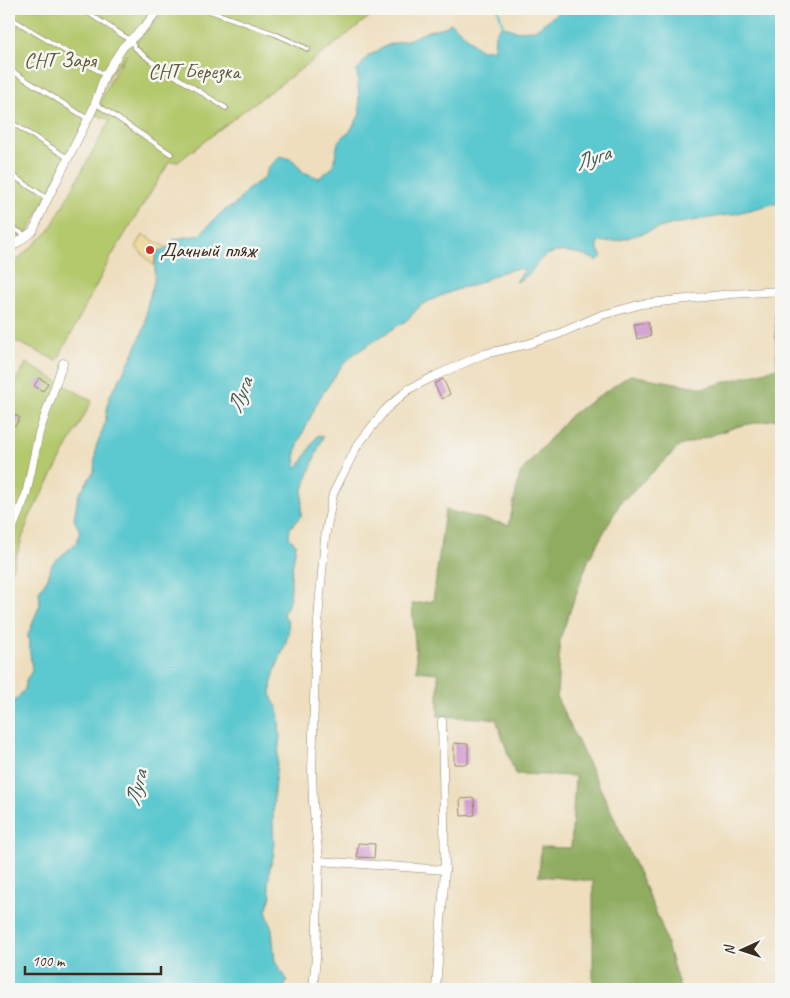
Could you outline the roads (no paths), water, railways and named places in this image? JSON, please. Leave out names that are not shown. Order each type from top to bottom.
[{"type":"street","points":[[9,249],[33,231],[88,119],[105,75],[123,47],[159,9]]},
{"type":"street","points":[[313,989],[316,958],[319,861],[312,770],[315,667],[325,538],[334,494],[357,446],[385,410],[409,389],[484,354],[528,344],[556,335],[602,314],[642,304],[731,294],[781,291]]},
{"type":"street","points":[[9,537],[26,495],[39,433],[63,363]]},
{"type":"street","points":[[436,989],[445,870],[442,721]]},
{"type":"street","points":[[319,861],[445,870]]},
{"type":"lane","points":[[82,9],[130,40],[136,49],[151,61],[226,108]]},
{"type":"lane","points":[[204,9],[308,48]]},
{"type":"lane","points":[[9,17],[105,75]]},
{"type":"lane","points":[[9,69],[88,119]]},
{"type":"lane","points":[[95,103],[171,154]]},
{"type":"lane","points":[[9,121],[68,158]]},
{"type":"lane","points":[[9,173],[48,198]]},
{"type":"lane","points":[[9,226],[26,236]]},
{"type":"water","name":"Луга","points":[[563,9],[781,9],[781,203],[734,214],[673,224],[617,241],[598,242],[598,250],[602,256],[597,261],[576,253],[553,253],[540,260],[530,273],[516,282],[525,269],[515,269],[500,273],[472,286],[464,287],[421,305],[407,320],[354,354],[341,367],[319,399],[299,441],[295,457],[297,468],[318,435],[323,437],[303,489],[301,516],[290,528],[289,538],[296,544],[291,576],[291,591],[288,605],[283,614],[288,623],[288,634],[271,686],[272,698],[278,708],[280,737],[274,790],[274,854],[268,884],[271,896],[266,911],[272,929],[275,962],[287,979],[284,989],[9,989],[9,786],[16,782],[9,768],[9,704],[13,703],[25,689],[26,680],[32,671],[28,635],[40,604],[39,591],[48,578],[52,564],[76,543],[80,532],[74,519],[78,496],[94,471],[96,447],[105,423],[109,397],[133,354],[145,326],[147,306],[154,282],[156,252],[167,248],[175,239],[199,235],[223,211],[235,205],[247,190],[264,178],[269,167],[280,156],[293,160],[303,172],[319,178],[333,167],[338,142],[349,133],[360,114],[357,71],[368,56],[388,45],[445,27],[451,23],[481,50],[494,49],[495,34],[502,25],[516,31],[535,30]]},
{"type":"waterway","points":[[498,9],[503,26]]},
{"type":"place","name":"Дачный пляж","points":[[150,250]]},
{"type":"park label","name":"СНТ Заря","points":[[60,60]]},
{"type":"park label","name":"СНТ Березка","points":[[194,71]]}]
